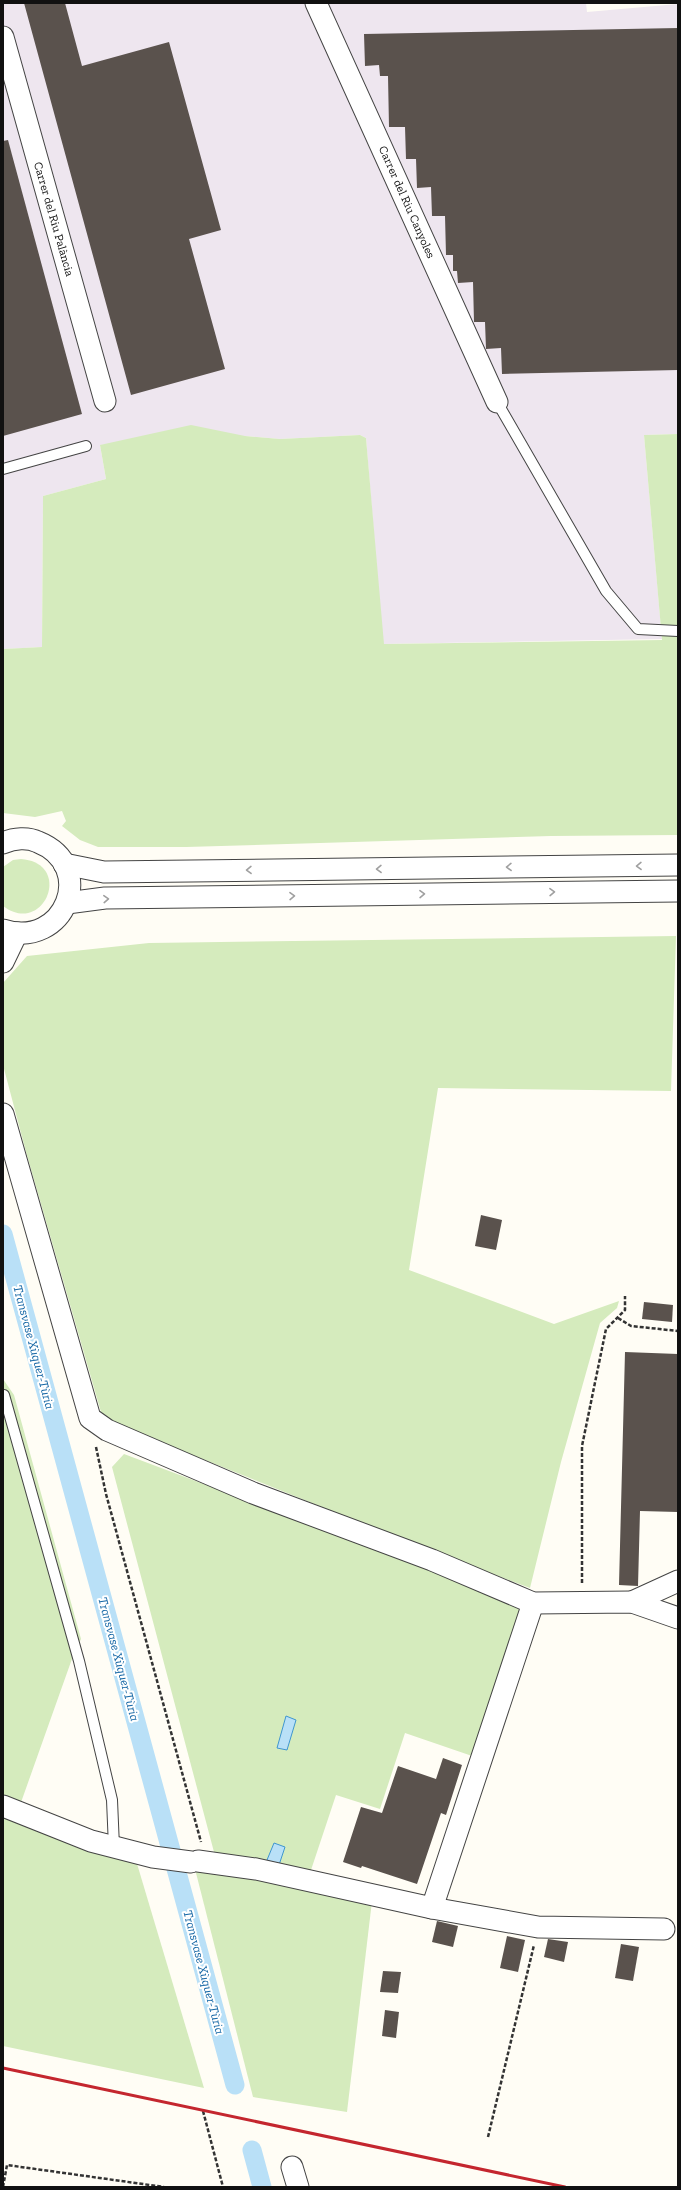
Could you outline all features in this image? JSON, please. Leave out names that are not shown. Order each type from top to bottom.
[{"type":"street","name":"Carrer del Riu Canyoles","points":[[316,3],[497,402]]},
{"type":"street","name":"Carrer del Riu Palància","points":[[3,37],[105,401]]},
{"type":"street","points":[[3,962],[10,932],[33,932],[47,927],[59,916],[67,903],[70,883],[64,864],[57,853],[46,845],[34,840],[9,838]]},
{"type":"street","points":[[64,864],[104,872],[678,865]]},
{"type":"street","points":[[67,903],[104,898],[678,891]]},
{"type":"street","points":[[3,1114],[90,1418],[107,1430],[253,1493],[432,1560],[533,1603],[632,1602],[678,1618]]},
{"type":"street","points":[[632,1602],[678,1580]]},
{"type":"street","points":[[432,1908],[533,1603]]},
{"type":"street","points":[[3,1806],[91,1841],[153,1857],[197,1856],[432,1908],[538,1927],[664,1929]]},
{"type":"street","points":[[292,2167],[298,2187]]},
{"type":"lane","points":[[497,402],[606,591],[638,629],[678,630]]},
{"type":"lane","points":[[3,469],[86,446]]},
{"type":"lane","points":[[4,1395],[79,1661],[112,1800],[114,1847]]},
{"type":"path","points":[[582,1602],[582,1446],[606,1329],[625,1310],[625,1296]]},
{"type":"path","points":[[618,1318],[631,1326],[678,1331]]},
{"type":"path","points":[[90,1418],[106,1494],[197,1856]]},
{"type":"path","points":[[488,2137],[538,1927]]},
{"type":"path","points":[[203,2111],[223,2187]]},
{"type":"path","points":[[3,2187],[7,2165],[164,2187]]},
{"type":"shaded area","points":[[3,3],[586,3],[587,12],[678,4],[678,434],[644,435],[662,639],[383,644],[366,438],[360,435],[280,439],[245,436],[100,445],[106,479],[43,496],[42,647],[3,649]]},
{"type":"green space","points":[[191,425],[245,436],[280,439],[360,435],[366,438],[384,644],[662,640],[644,435],[678,434],[678,835],[551,836],[186,847],[98,847],[80,840],[62,826],[66,821],[62,811],[35,817],[3,813],[3,649],[42,647],[43,496],[106,479],[100,445]]},
{"type":"green space","points":[[21,859],[37,863],[46,872],[49,884],[47,896],[41,906],[31,912],[18,913],[3,906],[3,867],[13,860]]},
{"type":"green space","points":[[676,936],[671,1091],[438,1088],[409,1270],[554,1324],[619,1301],[617,1308],[600,1323],[561,1462],[530,1588],[439,1554],[103,1419],[26,1152],[3,1065],[3,983],[27,956],[149,943]]},
{"type":"green space","points":[[3,1379],[14,1395],[81,1639],[73,1656],[19,1808],[3,1802]]},
{"type":"green space","points":[[124,1454],[524,1605],[475,1757],[405,1733],[380,1809],[336,1795],[310,1873],[214,1852],[112,1467]]},
{"type":"green space","points":[[3,1816],[135,1857],[204,2088],[3,2046]]},
{"type":"green space","points":[[195,1869],[372,1901],[347,2112],[253,2097]]},
{"type":"water","points":[[286,1716],[296,1720],[287,1750],[277,1748]]},
{"type":"water","points":[[274,1843],[285,1847],[279,1865],[267,1860]]},
{"type":"building","points":[[24,3],[65,3],[82,66],[169,42],[221,230],[189,239],[225,369],[131,395]]},
{"type":"building","points":[[678,28],[678,370],[502,374],[501,348],[486,349],[485,322],[474,322],[473,282],[458,283],[457,271],[453,271],[453,255],[446,255],[445,216],[432,216],[431,187],[417,188],[416,159],[406,159],[405,127],[389,127],[388,76],[380,76],[379,65],[365,66],[364,34]]},
{"type":"building","points":[[8,140],[82,414],[3,436],[3,141]]},
{"type":"building","points":[[481,1215],[502,1220],[496,1250],[475,1246]]},
{"type":"building","points":[[644,1302],[673,1305],[672,1322],[642,1319]]},
{"type":"building","points":[[625,1352],[678,1354],[678,1512],[640,1511],[638,1586],[619,1585]]},
{"type":"building","points":[[443,1758],[462,1765],[446,1815],[441,1813],[417,1884],[362,1866],[361,1868],[343,1862],[361,1807],[382,1813],[398,1766],[436,1779]]},
{"type":"building","points":[[437,1921],[458,1926],[453,1947],[432,1942]]},
{"type":"building","points":[[507,1936],[525,1940],[518,1972],[500,1968]]},
{"type":"building","points":[[548,1939],[568,1942],[564,1962],[544,1957]]},
{"type":"building","points":[[621,1944],[639,1947],[633,1981],[615,1978]]},
{"type":"building","points":[[383,1971],[401,1972],[398,1993],[380,1992]]},
{"type":"building","points":[[385,2010],[399,2012],[396,2038],[382,2036]]},
{"type":"waterway","name":"Transvase Xùquer-Tùria","points":[[3,1234],[235,2085]]},
{"type":"waterway","name":"Transvase Xùquer-Tùria","points":[[252,2150],[262,2187]]},
{"type":"railway","points":[[3,2068],[565,2187]]}]
